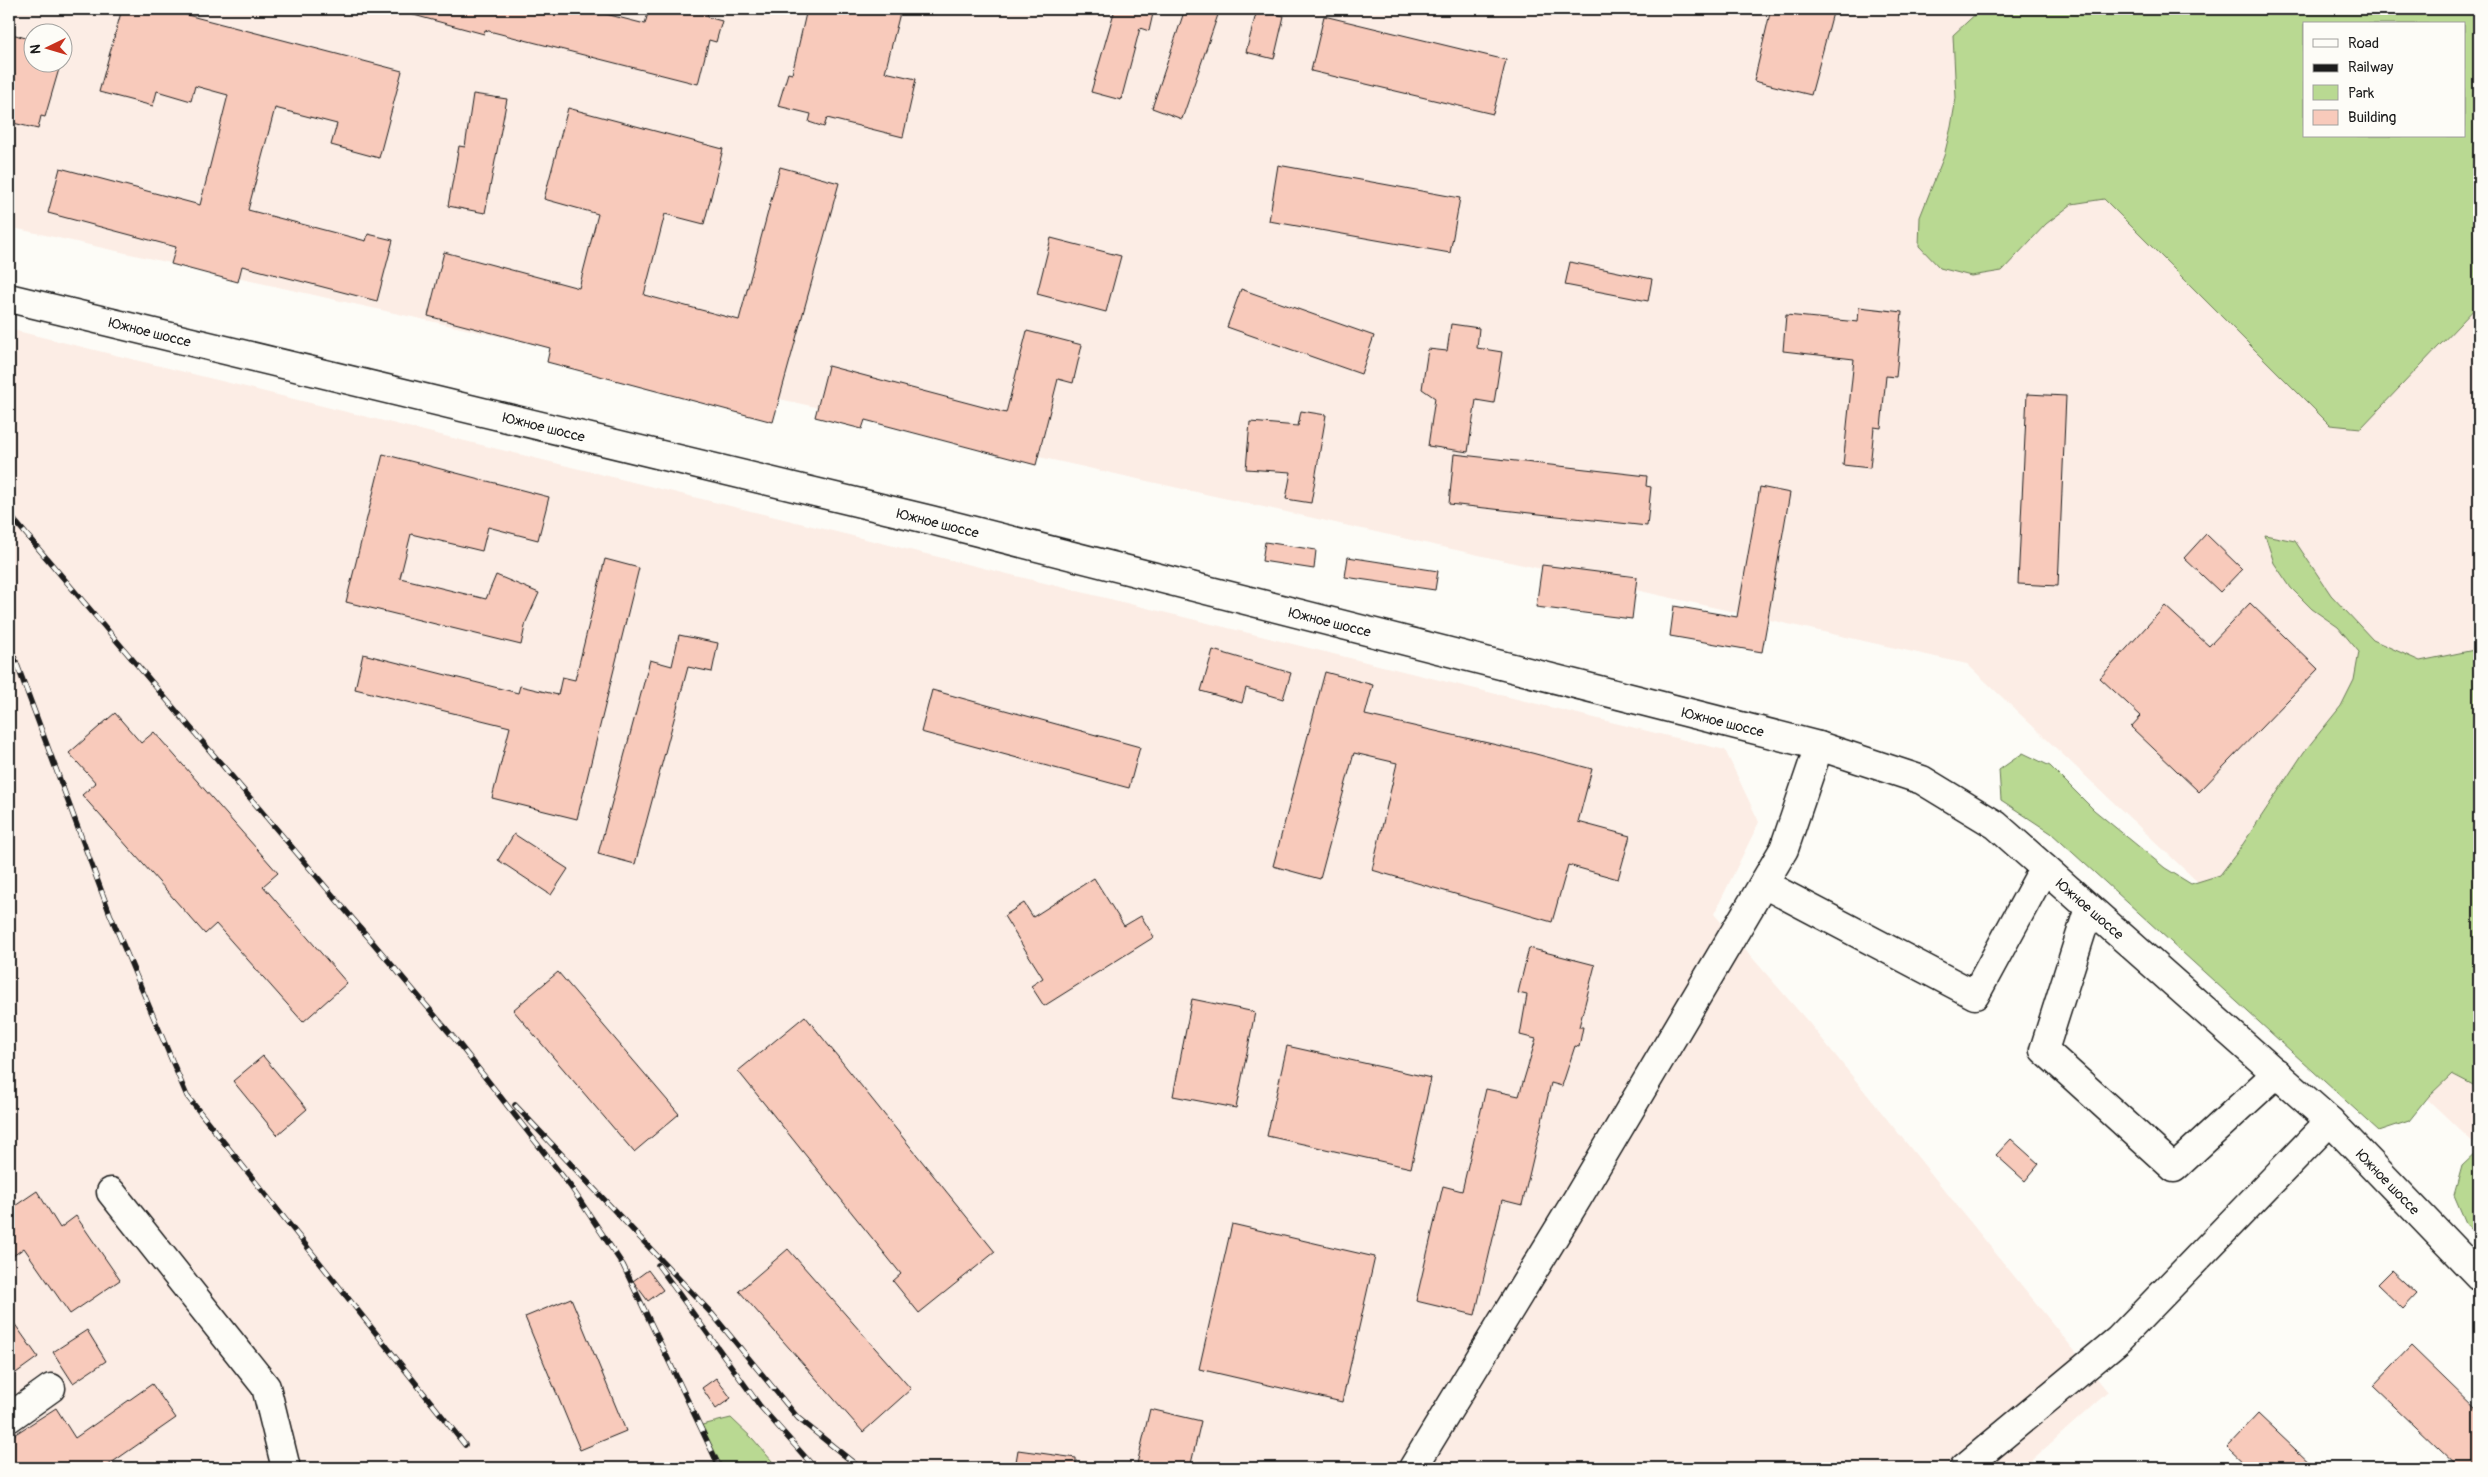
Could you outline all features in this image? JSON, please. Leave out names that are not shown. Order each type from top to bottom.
[{"type":"street","name":"Южное шоссе","points":[[9,298],[940,523],[1820,746],[1922,780],[1996,825],[2330,1121],[2479,1276]]},
{"type":"street","points":[[1413,1468],[1582,1191],[1784,849],[1820,746]]},
{"type":"street","points":[[1764,884],[1975,996],[2044,868]]},
{"type":"street","points":[[2089,908],[2044,1050],[2174,1168],[2277,1074]]},
{"type":"street","points":[[1964,1468],[2118,1340],[2330,1121]]},
{"type":"street","points":[[111,1192],[266,1388],[285,1467]]},
{"type":"street","points":[[9,1418],[51,1388]]},
{"type":"shaded area","points":[[9,9],[2479,9],[2479,1148],[1967,664],[9,227]]},
{"type":"shaded area","points":[[9,329],[1725,750],[1759,822],[1714,914],[1810,1024],[2108,1392],[2023,1468],[9,1468]]},
{"type":"green space","points":[[1981,9],[2479,9],[2479,304],[2361,428],[2330,425],[2104,199],[2072,204],[2046,224],[2002,271],[1971,276],[1940,268],[1919,246],[1920,217],[1944,156],[1956,98],[1953,35]]},
{"type":"green space","points":[[2265,535],[2295,541],[2331,595],[2373,640],[2420,661],[2479,649],[2479,1088],[2452,1074],[2429,1096],[2409,1121],[2379,1131],[2051,833],[2001,800],[1999,770],[2023,753],[2050,766],[2094,810],[2165,868],[2191,884],[2220,875],[2239,850],[2304,752],[2341,706],[2354,680],[2359,652],[2338,627],[2312,609],[2291,588],[2274,563]]},
{"type":"green space","points":[[2479,1150],[2479,1238],[2466,1223],[2454,1195],[2462,1166]]},
{"type":"green space","points":[[731,1418],[753,1439],[778,1468],[716,1468],[702,1425]]},
{"type":"building","points":[[122,9],[164,9],[402,71],[379,158],[331,145],[337,124],[275,108],[248,210],[366,241],[368,234],[393,240],[377,301],[242,266],[238,282],[171,264],[176,247],[48,213],[60,168],[200,205],[228,95],[195,86],[191,101],[157,91],[153,106],[99,92]]},
{"type":"building","points":[[411,9],[586,9],[645,24],[649,9],[709,9],[707,17],[722,21],[716,42],[709,40],[698,84],[485,30],[484,34],[410,14]]},
{"type":"building","points":[[807,9],[901,9],[885,72],[916,79],[903,137],[827,118],[824,127],[809,122],[811,114],[778,106],[788,73],[792,74]]},
{"type":"building","points":[[1115,9],[1154,9],[1149,31],[1140,28],[1121,100],[1091,92]]},
{"type":"building","points":[[1185,9],[1220,9],[1182,119],[1152,108]]},
{"type":"building","points":[[1771,9],[1834,9],[1811,95],[1754,81]]},
{"type":"building","points":[[1257,10],[1284,16],[1274,59],[1246,52]]},
{"type":"building","points":[[1324,16],[1506,60],[1493,114],[1311,71]]},
{"type":"building","points":[[9,33],[22,37],[22,72],[58,72],[45,117],[41,116],[38,129],[9,122]]},
{"type":"building","points":[[473,94],[507,99],[485,213],[448,206],[459,146],[465,147]]},
{"type":"building","points":[[568,108],[723,149],[704,224],[665,214],[644,295],[739,320],[780,167],[839,183],[773,422],[547,362],[550,348],[428,316],[444,252],[579,288],[598,214],[544,199]]},
{"type":"building","points":[[1278,165],[1460,198],[1450,253],[1269,221]]},
{"type":"building","points":[[1051,238],[1121,256],[1106,312],[1037,294]]},
{"type":"building","points":[[1570,262],[1652,279],[1648,301],[1565,285]]},
{"type":"building","points":[[1241,289],[1374,336],[1361,374],[1227,327]]},
{"type":"building","points":[[1859,307],[1902,312],[1896,377],[1886,376],[1881,428],[1874,427],[1870,468],[1843,465],[1854,359],[1783,351],[1786,315],[1858,322]]},
{"type":"building","points":[[1451,324],[1479,328],[1477,348],[1502,352],[1494,403],[1476,400],[1468,452],[1428,446],[1435,398],[1422,389],[1428,349],[1447,351]]},
{"type":"building","points":[[1027,331],[1082,345],[1073,383],[1058,379],[1036,465],[865,420],[862,429],[815,417],[828,366],[1006,413]]},
{"type":"building","points":[[2027,394],[2066,396],[2058,586],[2018,584]]},
{"type":"building","points":[[1301,411],[1326,415],[1311,503],[1286,499],[1291,472],[1246,469],[1250,422],[1298,426]]},
{"type":"building","points":[[383,454],[549,497],[538,540],[488,527],[482,551],[411,534],[400,578],[486,599],[496,575],[539,593],[526,622],[521,645],[346,602]]},
{"type":"building","points":[[1454,454],[1647,476],[1646,486],[1651,487],[1647,526],[1449,504]]},
{"type":"building","points":[[1760,487],[1790,493],[1762,652],[1670,636],[1674,606],[1737,617]]},
{"type":"building","points":[[2206,534],[2242,569],[2220,592],[2184,558]]},
{"type":"building","points":[[1265,542],[1316,550],[1314,569],[1262,561]]},
{"type":"building","points":[[1348,557],[1438,571],[1435,590],[1345,577]]},
{"type":"building","points":[[605,559],[639,568],[577,819],[492,798],[510,727],[355,689],[363,654],[518,693],[520,686],[558,695],[562,677],[575,680]]},
{"type":"building","points":[[1542,565],[1637,577],[1632,619],[1536,607]]},
{"type":"building","points":[[2250,603],[2318,669],[2199,792],[2131,727],[2141,716],[2100,678],[2165,606],[2209,646]]},
{"type":"building","points":[[679,635],[718,643],[712,672],[688,667],[635,864],[598,854],[650,660],[672,666]]},
{"type":"building","points":[[1213,650],[1291,673],[1283,699],[1246,688],[1242,703],[1201,691]]},
{"type":"building","points":[[1325,672],[1373,685],[1365,715],[1532,753],[1592,769],[1578,822],[1630,836],[1618,879],[1568,865],[1552,922],[1372,870],[1397,763],[1354,753],[1320,879],[1273,866]]},
{"type":"building","points":[[932,690],[1140,747],[1129,788],[921,732]]},
{"type":"building","points":[[115,713],[141,743],[154,732],[278,873],[263,886],[347,983],[303,1022],[216,924],[205,934],[82,795],[96,783],[69,753]]},
{"type":"building","points":[[514,834],[568,869],[551,895],[498,860]]},
{"type":"building","points":[[1094,878],[1124,926],[1141,916],[1154,937],[1044,1006],[1031,986],[1043,978],[1004,916],[1024,903],[1033,917]]},
{"type":"building","points":[[1529,948],[1595,965],[1579,1027],[1583,1027],[1579,1047],[1575,1046],[1562,1086],[1551,1083],[1522,1205],[1502,1200],[1475,1315],[1416,1301],[1443,1186],[1462,1191],[1486,1089],[1519,1096],[1536,1039],[1520,1035],[1527,995],[1518,993]]},
{"type":"building","points":[[558,972],[679,1114],[634,1152],[513,1010]]},
{"type":"building","points":[[1192,999],[1255,1012],[1236,1108],[1173,1096]]},
{"type":"building","points":[[805,1016],[995,1252],[919,1313],[893,1281],[901,1274],[738,1071]]},
{"type":"building","points":[[1287,1046],[1431,1078],[1411,1168],[1267,1136]]},
{"type":"building","points":[[263,1056],[307,1109],[277,1135],[233,1081]]},
{"type":"building","points":[[2011,1139],[2039,1164],[2025,1181],[1996,1155]]},
{"type":"building","points":[[37,1191],[60,1228],[76,1216],[120,1280],[70,1314],[24,1248],[9,1259],[9,1210]]},
{"type":"building","points":[[1232,1224],[1375,1257],[1342,1402],[1199,1369]]},
{"type":"building","points":[[788,1249],[911,1389],[863,1432],[739,1291]]},
{"type":"building","points":[[648,1270],[663,1290],[648,1301],[633,1281]]},
{"type":"building","points":[[2391,1270],[2417,1294],[2403,1309],[2377,1284]]},
{"type":"building","points":[[571,1298],[626,1431],[580,1450],[525,1317]]},
{"type":"building","points":[[9,1316],[38,1357],[9,1378]]},
{"type":"building","points":[[87,1330],[106,1361],[73,1383],[53,1352]]},
{"type":"building","points":[[2411,1346],[2479,1412],[2479,1468],[2459,1468],[2373,1386]]},
{"type":"building","points":[[716,1378],[731,1398],[716,1409],[702,1388]]},
{"type":"building","points":[[152,1384],[176,1418],[104,1468],[9,1468],[9,1438],[56,1408],[75,1438]]},
{"type":"building","points":[[1150,1409],[1201,1421],[1190,1468],[1136,1468]]},
{"type":"building","points":[[2258,1414],[2315,1468],[2249,1468],[2227,1447]]},
{"type":"building","points":[[1018,1450],[1076,1458],[1076,1468],[1015,1468]]},
{"type":"railway","points":[[9,514],[459,1044],[571,1187],[623,1265],[720,1468]]},
{"type":"railway","points":[[9,643],[110,914],[187,1096],[465,1445]]},
{"type":"railway","points":[[515,1105],[713,1315],[798,1418],[860,1468]]},
{"type":"railway","points":[[658,1265],[760,1406],[815,1468]]}]
